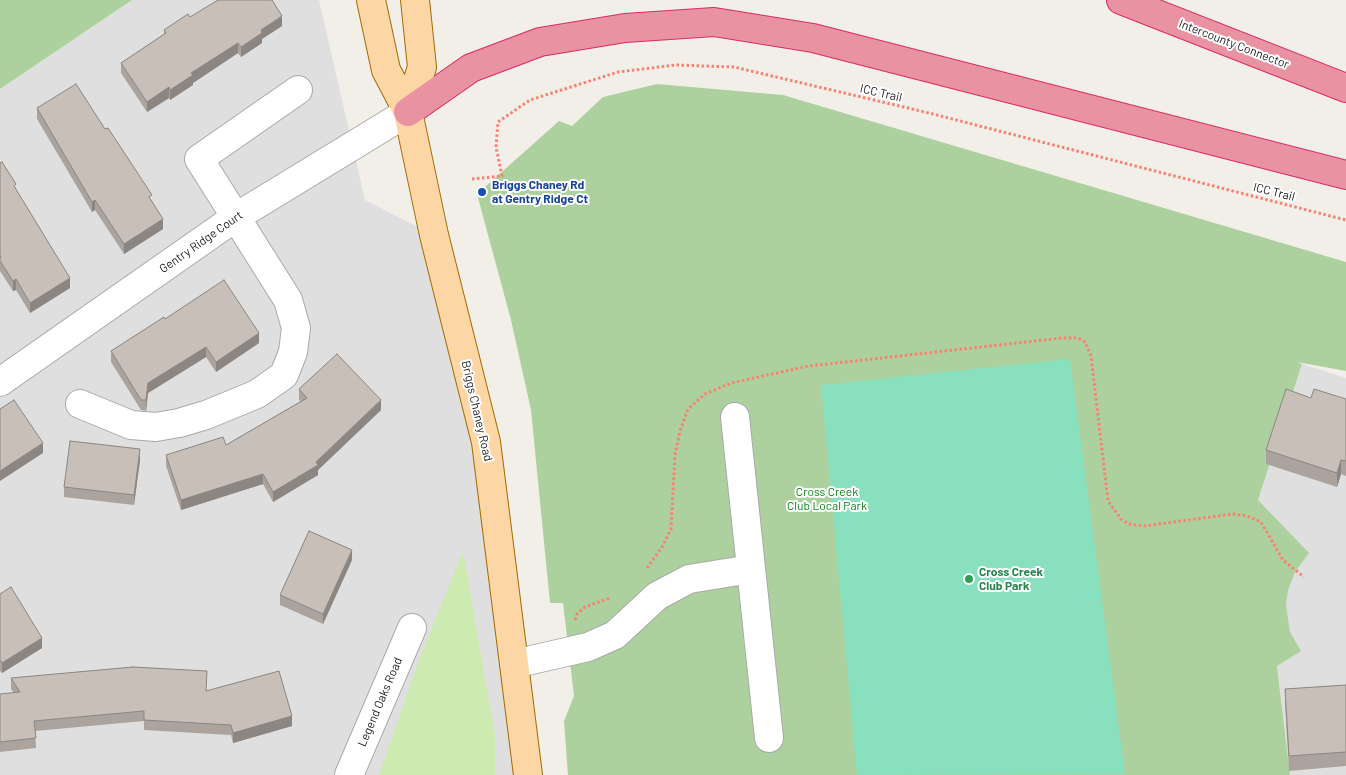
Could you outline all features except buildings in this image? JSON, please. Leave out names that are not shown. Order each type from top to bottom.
[{"type":"highway","name":"Intercounty Connector","points":[[1121,0],[1346,88]]},
{"type":"highway","points":[[408,112],[471,68],[540,42],[625,28],[714,22],[813,38],[1346,175]]},
{"type":"main road","name":"Briggs Chaney Road","points":[[371,0],[386,70],[408,112],[434,235],[486,442],[528,775]]},
{"type":"main road","name":"Briggs Chaney Road","points":[[408,112],[422,67],[415,0]]},
{"type":"street","points":[[80,404],[131,425],[156,427],[179,424],[257,394],[284,375],[293,352],[296,328],[288,300],[199,159],[298,90]]},
{"type":"street","name":"Gentry Ridge Court","points":[[0,382],[236,217],[408,112]]},
{"type":"street","points":[[735,417],[769,738]]},
{"type":"street","points":[[514,664],[588,647],[615,635],[656,596],[689,578],[751,569]]},
{"type":"street","name":"Legend Oaks Road","points":[[349,775],[412,628]]},
{"type":"path","name":"ICC Trail","points":[[472,179],[502,176],[496,147],[498,122],[530,100],[618,72],[676,65],[734,67],[929,113],[1346,220]]},
{"type":"path","points":[[641,575],[662,547],[671,529],[675,455],[680,431],[688,409],[705,394],[731,383],[809,366],[1062,338],[1078,338],[1085,342],[1091,356],[1108,501],[1121,519],[1129,524],[1144,526],[1233,514],[1247,516],[1261,522],[1284,560],[1304,577]]},
{"type":"path","points":[[574,622],[577,614],[585,607],[614,596]]},
{"type":"shaded area","points":[[132,0],[319,0],[365,200],[434,235],[486,442],[528,775],[0,775],[0,89]]},
{"type":"shaded area","points":[[1302,364],[1346,378],[1346,775],[1290,775],[1258,500]]},
{"type":"green space","points":[[0,0],[132,0],[0,89]]},
{"type":"green space","name":"Cross Creek Club Local Park","points":[[657,84],[783,95],[1346,262],[1346,371],[1297,362],[1302,364],[1258,500],[1309,553],[1295,572],[1288,590],[1286,605],[1290,632],[1301,651],[1277,666],[1290,775],[568,775],[564,721],[574,696],[563,603],[550,603],[531,410],[511,320],[477,194],[559,121],[572,126],[603,97]]},
{"type":"green space","name":"Cross Creek Club Park","points":[[1070,359],[1125,774],[857,775],[821,385]]},
{"type":"green space","points":[[463,551],[495,736],[495,775],[379,775],[422,652]]},
{"type":"place","name":"Briggs Chaney Rd at Gentry Ridge Ct","points":[[482,192]]},
{"type":"place","name":"Cross Creek Club Park","points":[[969,579]]}]
